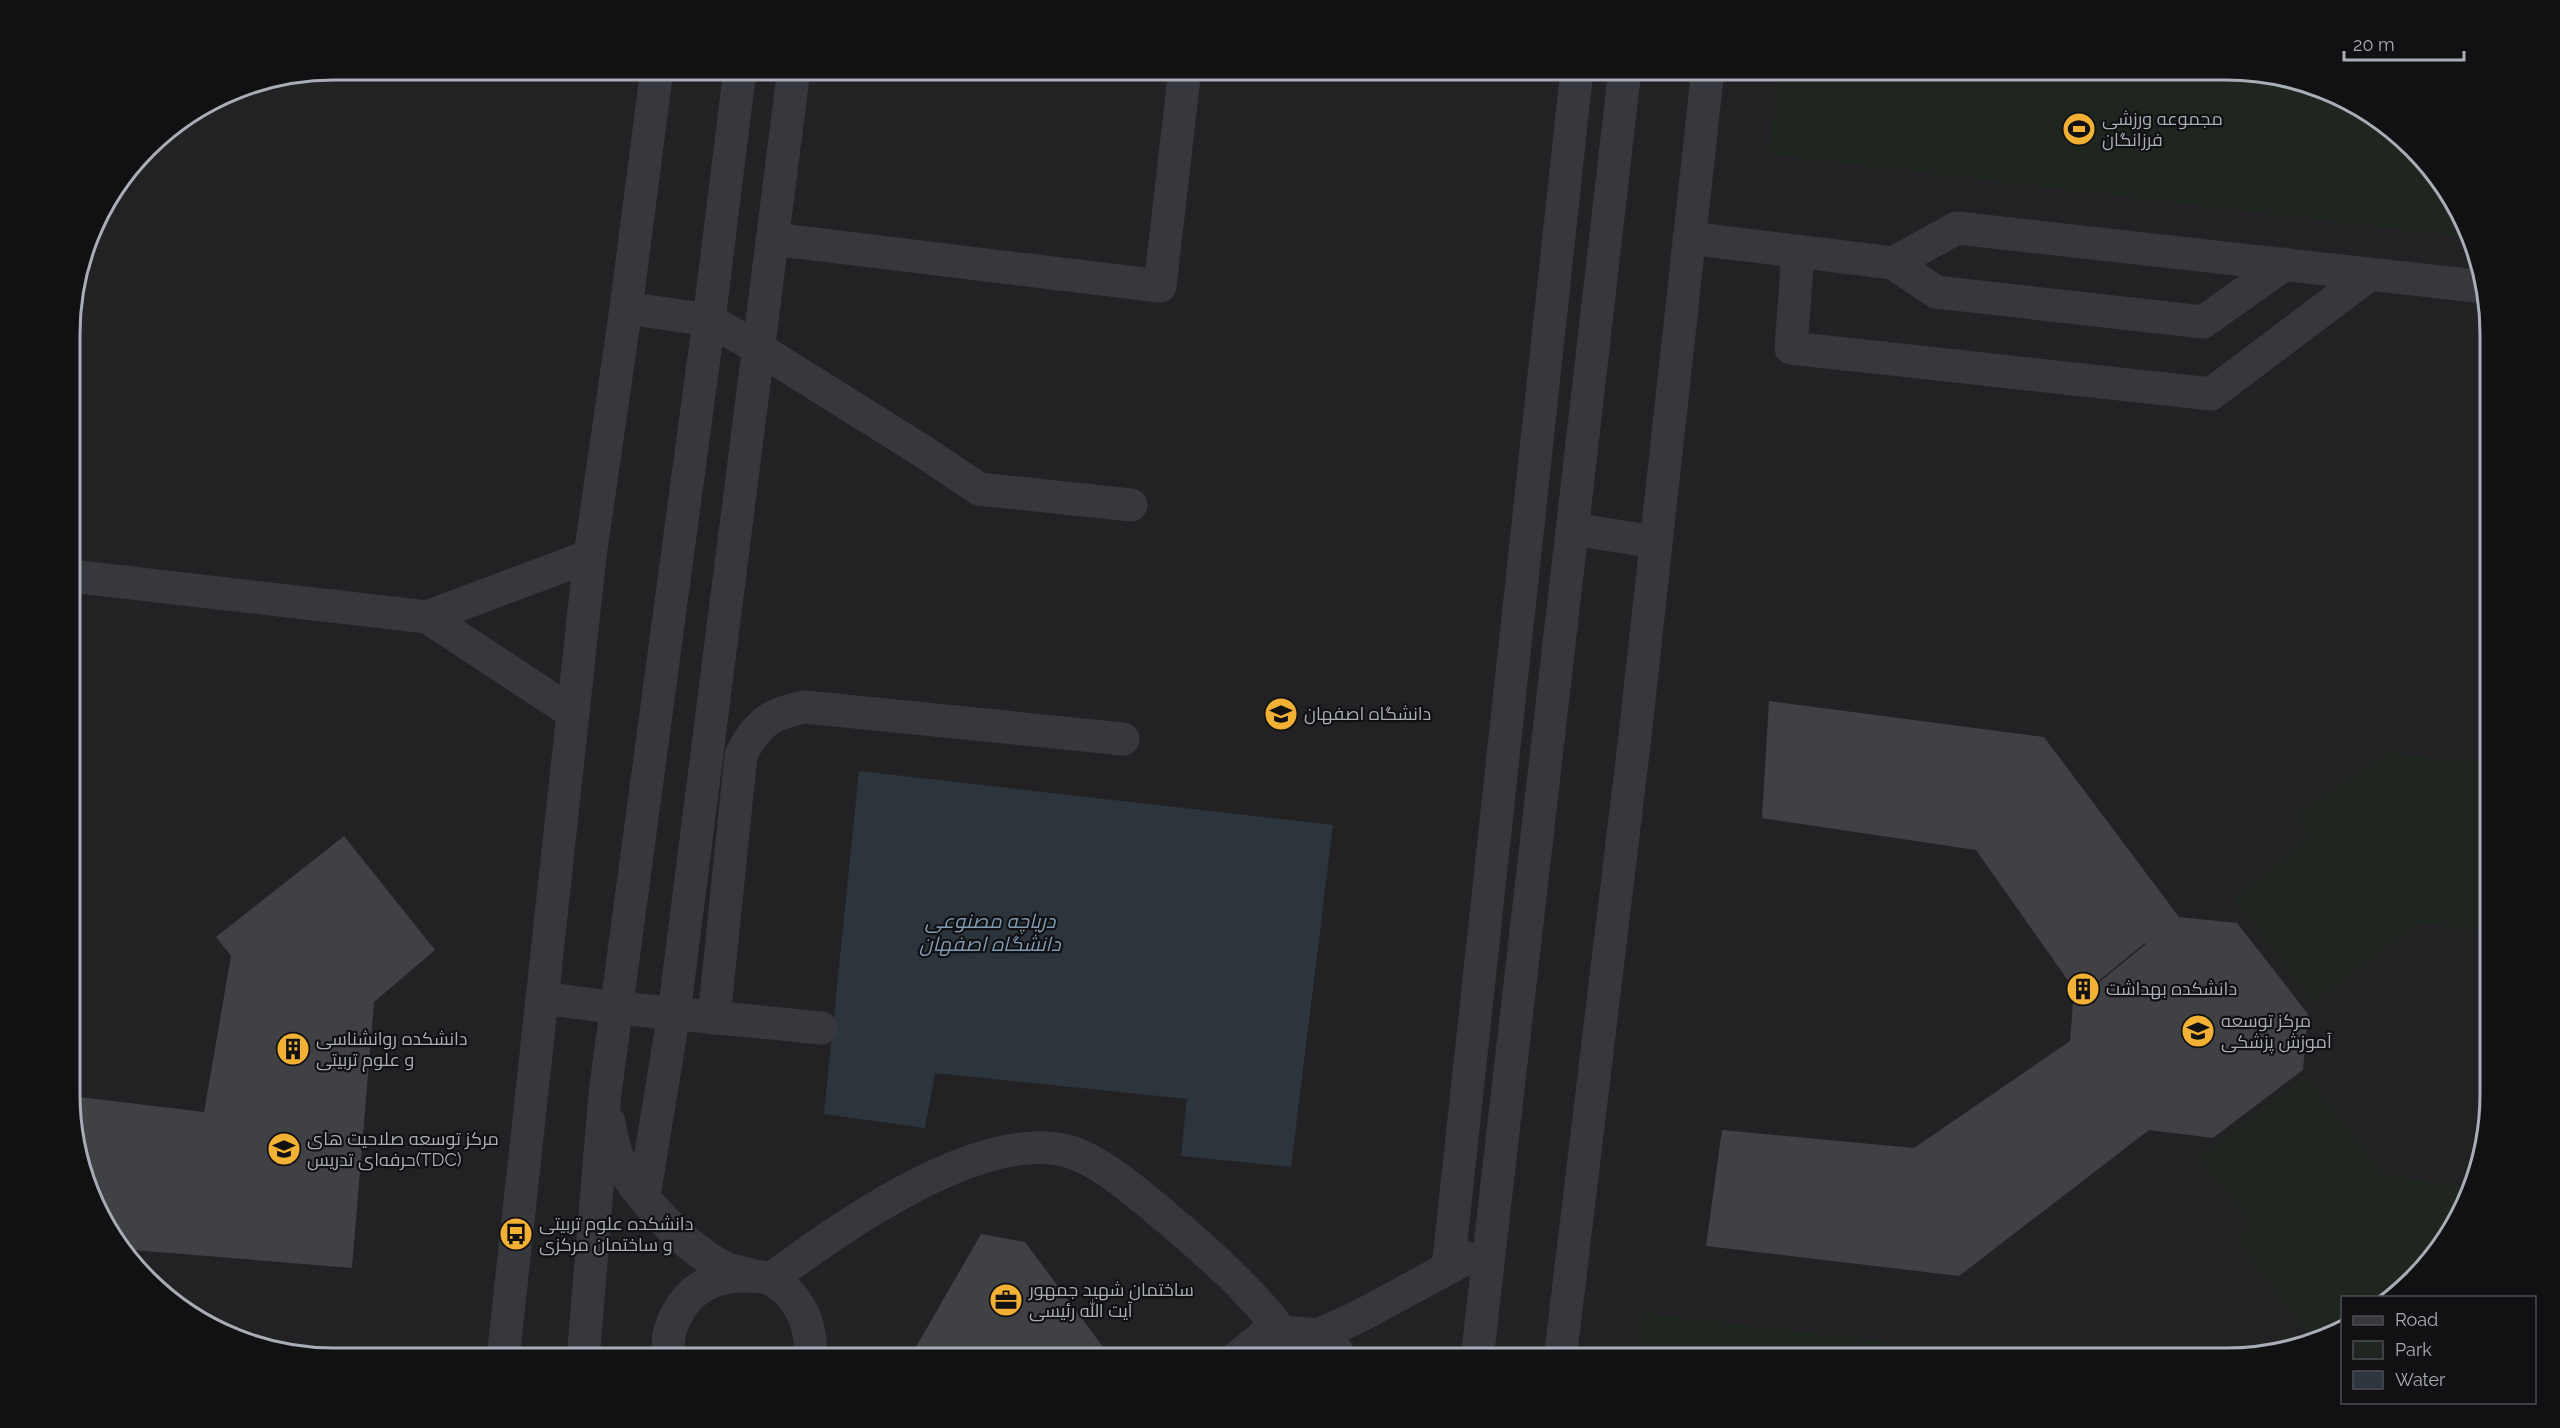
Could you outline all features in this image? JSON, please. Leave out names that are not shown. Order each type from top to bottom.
[{"type":"street","points":[[503,1348],[590,556],[626,308],[656,80]]},
{"type":"street","points":[[584,1348],[605,1093],[709,320],[739,80]]},
{"type":"street","points":[[644,1196],[674,1014],[793,80]]},
{"type":"street","points":[[773,239],[1160,286],[1184,80]]},
{"type":"street","points":[[1448,1268],[1576,80]]},
{"type":"street","points":[[1478,1348],[1624,80]]},
{"type":"street","points":[[1561,1348],[1633,748],[1707,80]]},
{"type":"street","points":[[1893,263],[1957,228],[2476,286]]},
{"type":"street","points":[[1689,238],[1893,263],[1936,292],[2203,322],[2285,264]]},
{"type":"street","points":[[1798,253],[1791,348],[2211,394],[2370,274]]},
{"type":"street","points":[[626,308],[709,320],[758,348],[979,489],[1131,505]]},
{"type":"street","points":[[1573,529],[1655,542]]},
{"type":"street","points":[[427,617],[590,556]]},
{"type":"street","points":[[80,577],[427,617],[573,713]]},
{"type":"street","points":[[714,1018],[741,755],[750,736],[764,722],[783,711],[805,707],[1122,740]]},
{"type":"street","points":[[542,998],[618,1008],[821,1028]]},
{"type":"street","points":[[605,1093],[612,1142],[619,1160],[644,1196],[693,1246],[727,1268],[761,1277],[795,1299],[806,1318],[812,1340],[811,1348]]},
{"type":"street","points":[[668,1348],[671,1325],[683,1301],[699,1287],[724,1276],[761,1277],[897,1196],[968,1160],[1008,1149],[1046,1148],[1080,1155],[1156,1208],[1244,1286],[1282,1332]]},
{"type":"street","points":[[1248,1348],[1262,1337],[1282,1332],[1318,1335],[1358,1317],[1476,1253],[1496,1199]]},
{"type":"street","points":[[1318,1335],[1334,1348]]},
{"type":"shaded area","name":"دانشگاه اصفهان","points":[[317,80],[2243,80],[2292,88],[2339,106],[2368,122],[2394,142],[2418,166],[2438,192],[2467,252],[2476,284],[2480,317],[2480,1111],[2472,1160],[2454,1207],[2438,1236],[2418,1262],[2381,1296],[2341,1296],[2341,1321],[2339,1322],[2292,1340],[2243,1348],[317,1348],[268,1340],[221,1322],[192,1306],[166,1286],[142,1262],[122,1236],[106,1207],[93,1176],[84,1144],[80,1111],[80,317],[84,284],[99,236],[122,192],[142,166],[166,142],[192,122],[221,106],[268,88]]},
{"type":"green space","name":"مجموعه ورزشی فرزانگان","points":[[1779,80],[2243,80],[2260,82],[2308,93],[2368,122],[2394,142],[2418,166],[2438,192],[2461,237],[1769,154]]},
{"type":"green space","points":[[2388,753],[2480,763],[2480,931],[2420,922],[2313,1002],[2235,899],[2311,836],[2297,815]]},
{"type":"green space","points":[[2306,1075],[2384,1175],[2463,1186],[2438,1236],[2418,1262],[2394,1286],[2381,1296],[2341,1296],[2341,1321],[2307,1335],[2236,1239],[2253,1224],[2198,1158]]},
{"type":"green space","points":[[1643,1313],[1943,1348],[1638,1348]]},
{"type":"water","name":"دریاچه مصنوعی دانشگاه اصفهان","points":[[859,771],[1333,825],[1291,1167],[1181,1156],[1187,1099],[935,1073],[925,1128],[824,1114]]},
{"type":"building","name":"دانشکده بهداشت","points":[[1769,701],[2044,737],[2179,917],[2237,923],[2308,1014],[2303,1070],[2213,1138],[2149,1130],[1959,1276],[1706,1246],[1722,1130],[1914,1148],[2070,1041],[2074,989],[1976,850],[1762,818]],"holes":[[[2145,943],[2092,988],[2091,987]]]},
{"type":"building","name":"دانشکده روانشناسی و علوم تربیتی","points":[[344,836],[435,950],[374,1002],[352,1268],[133,1250],[122,1236],[99,1192],[84,1144],[80,1097],[204,1112],[231,956],[216,937]]},
{"type":"building","name":"ساختمان شهید جمهور آیت الله رئیسی","points":[[981,1234],[1025,1242],[1104,1348],[915,1348]]},
{"type":"place","name":"مجموعه ورزشی فرزانگان","points":[[2079,129]]},
{"type":"place","name":"دانشگاه اصفهان","points":[[1281,714]]},
{"type":"place","name":"دانشکده بهداشت","points":[[2083,989]]},
{"type":"place","name":"مرکز توسعه آموزش پزشکی","points":[[2198,1031]]},
{"type":"place","name":"دانشکده روانشناسی و علوم تربیتی","points":[[293,1049]]},
{"type":"place","name":"مرکز توسعه صلاحیت های حرفه‌ای تدریس(TDC)","points":[[284,1149]]},
{"type":"place","name":"دانشکده علوم تربیتی و ساختمان مرکزی","points":[[516,1234]]},
{"type":"place","name":"ساختمان شهید جمهور آیت الله رئیسی","points":[[1006,1300]]}]
